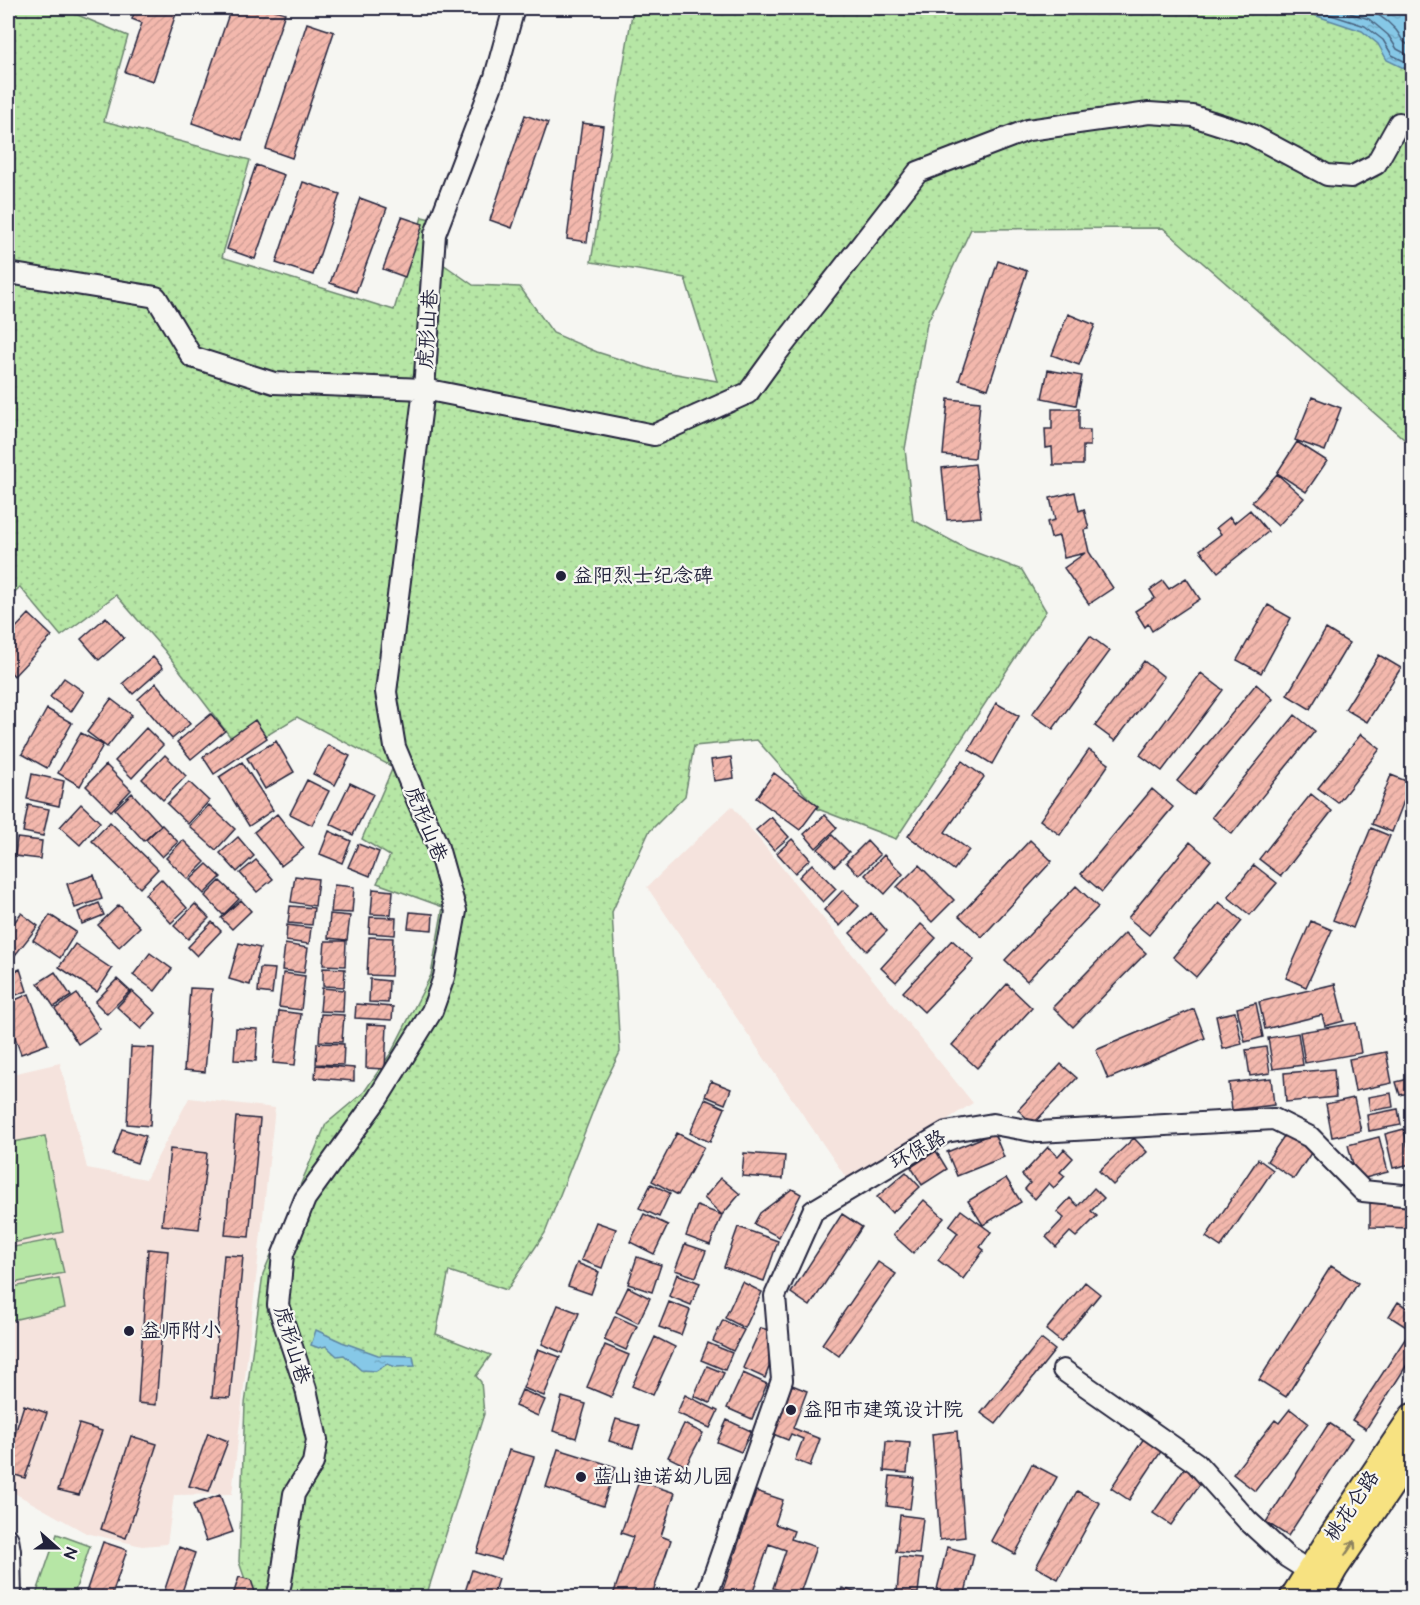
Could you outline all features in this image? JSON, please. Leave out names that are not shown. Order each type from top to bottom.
[{"type":"main road","name":"桃花仑路","points":[[1292,1598],[1413,1416]]},
{"type":"main road","name":"桃花仑路","points":[[1319,1598],[1335,1569],[1413,1455]]},
{"type":"street","name":"虎形山巷","points":[[277,1598],[282,1582],[294,1494],[313,1463],[317,1440],[306,1389],[278,1305],[283,1254],[306,1198],[378,1098],[432,1011],[444,977],[456,911],[437,844],[395,747],[386,692],[424,389],[435,234],[495,77],[514,8]]},
{"type":"street","points":[[8,273],[156,297],[192,357],[274,383],[424,389],[654,435],[748,393],[918,172],[1028,130],[1149,113],[1192,116],[1250,134],[1327,175],[1351,177],[1376,164],[1399,123]]},
{"type":"street","name":"环保路","points":[[706,1598],[782,1380],[775,1296],[813,1211],[946,1132],[993,1124],[1038,1132],[1274,1119],[1310,1137],[1363,1191],[1413,1196]]},
{"type":"street","points":[[1063,1370],[1196,1463],[1247,1520],[1287,1557],[1310,1570]]},
{"type":"street","points":[[8,1539],[11,1598]]},
{"type":"shaded area","points":[[732,806],[973,1103],[849,1182],[647,887]]},
{"type":"shaded area","name":"益师附小","points":[[60,1063],[87,1168],[146,1179],[189,1098],[275,1108],[232,1494],[174,1495],[167,1544],[142,1546],[86,1533],[9,1490],[8,1075]]},
{"type":"green space","points":[[8,8],[61,8],[128,36],[104,121],[250,160],[222,257],[394,310],[422,217],[448,223],[443,264],[473,285],[520,287],[553,333],[597,352],[654,370],[717,381],[685,278],[591,262],[633,8],[1412,8],[1412,446],[1163,228],[971,229],[927,323],[905,449],[913,520],[967,549],[1022,570],[1046,611],[896,839],[818,809],[757,740],[694,746],[685,796],[649,832],[612,912],[620,1052],[602,1088],[545,1233],[507,1290],[449,1271],[436,1334],[491,1355],[476,1376],[481,1382],[484,1414],[426,1597],[251,1597],[239,1562],[245,1404],[263,1274],[326,1124],[364,1092],[391,1053],[431,975],[443,907],[377,883],[390,856],[362,839],[393,767],[297,717],[241,751],[165,651],[116,595],[61,636],[20,587],[8,598]]},
{"type":"green space","points":[[45,1136],[63,1232],[8,1244],[8,1143]]},
{"type":"green space","points":[[56,1239],[64,1273],[8,1284],[8,1248]]},
{"type":"green space","points":[[59,1278],[65,1308],[12,1320],[8,1288]]},
{"type":"green space","points":[[57,1534],[90,1546],[73,1597],[36,1595]]},
{"type":"water","points":[[1296,8],[1412,8],[1412,72],[1387,60],[1378,44],[1362,31]]},
{"type":"water","points":[[316,1330],[378,1355],[413,1356],[415,1366],[396,1367],[387,1364],[376,1371],[361,1370],[344,1355],[337,1356],[326,1346],[319,1348],[311,1345]]},
{"type":"building","points":[[147,8],[178,8],[153,81],[125,72],[142,23],[132,19],[135,11],[145,14]]},
{"type":"building","points":[[231,8],[268,8],[285,13],[242,140],[192,123]]},
{"type":"building","points":[[307,23],[334,32],[292,158],[266,149]]},
{"type":"building","points":[[525,115],[548,123],[512,228],[490,220]]},
{"type":"building","points":[[582,123],[603,126],[587,242],[567,239]]},
{"type":"building","points":[[256,165],[284,175],[255,259],[227,249]]},
{"type":"building","points":[[303,182],[340,194],[313,275],[276,263]]},
{"type":"building","points":[[360,198],[387,208],[356,292],[330,283]]},
{"type":"building","points":[[402,217],[423,224],[405,277],[383,269]]},
{"type":"building","points":[[998,261],[1027,271],[988,389],[959,380]]},
{"type":"building","points":[[1068,314],[1095,325],[1079,365],[1052,355]]},
{"type":"building","points":[[1048,370],[1082,376],[1076,405],[1042,398]]},
{"type":"building","points":[[1312,397],[1341,408],[1325,451],[1295,440]]},
{"type":"building","points":[[948,399],[980,402],[975,458],[943,455]]},
{"type":"building","points":[[1052,409],[1079,409],[1079,430],[1090,430],[1090,446],[1083,446],[1083,465],[1053,465],[1052,447],[1046,448],[1045,429],[1052,429]]},
{"type":"building","points":[[1297,442],[1327,461],[1306,492],[1277,473]]},
{"type":"building","points":[[975,464],[981,517],[947,520],[942,468]]},
{"type":"building","points":[[1277,474],[1304,498],[1278,526],[1252,502]]},
{"type":"building","points":[[1075,492],[1079,511],[1084,509],[1089,529],[1084,530],[1089,552],[1113,588],[1089,604],[1064,568],[1085,553],[1064,558],[1059,536],[1051,538],[1047,522],[1055,520],[1050,498]]},
{"type":"building","points":[[1250,510],[1268,532],[1218,572],[1200,550],[1221,534],[1216,528],[1230,517],[1234,523]]},
{"type":"building","points":[[1186,578],[1200,599],[1152,631],[1148,624],[1145,627],[1135,611],[1155,598],[1150,590],[1163,581],[1169,589]]},
{"type":"building","points":[[1268,605],[1291,618],[1261,673],[1237,660]]},
{"type":"building","points":[[29,614],[52,636],[14,676],[8,669],[8,636]]},
{"type":"building","points":[[106,617],[124,638],[99,660],[81,639]]},
{"type":"building","points":[[1326,629],[1349,643],[1310,709],[1287,695]]},
{"type":"building","points":[[1090,636],[1110,651],[1053,729],[1032,714]]},
{"type":"building","points":[[1379,655],[1401,668],[1367,722],[1345,709]]},
{"type":"building","points":[[153,657],[163,668],[133,694],[123,683]]},
{"type":"building","points":[[1144,661],[1164,677],[1115,741],[1095,726]]},
{"type":"building","points":[[1201,673],[1223,690],[1162,771],[1140,755]]},
{"type":"building","points":[[64,678],[84,692],[71,712],[50,697]]},
{"type":"building","points":[[156,683],[190,724],[172,739],[138,699]]},
{"type":"building","points":[[1256,684],[1273,699],[1194,795],[1177,781]]},
{"type":"building","points":[[111,699],[132,715],[107,747],[87,732]]},
{"type":"building","points":[[996,703],[1019,716],[992,764],[969,750]]},
{"type":"building","points":[[47,709],[72,723],[47,768],[22,754]]},
{"type":"building","points":[[211,714],[225,731],[191,759],[177,742]]},
{"type":"building","points":[[1295,715],[1315,731],[1232,834],[1212,817]]},
{"type":"building","points":[[255,720],[267,738],[214,774],[203,757]]},
{"type":"building","points":[[146,728],[163,745],[132,778],[115,761]]},
{"type":"building","points":[[81,733],[103,745],[80,786],[58,773]]},
{"type":"building","points":[[1361,734],[1380,749],[1338,803],[1318,788]]},
{"type":"building","points":[[276,741],[294,772],[265,789],[247,758]]},
{"type":"building","points":[[328,745],[350,756],[335,785],[313,774]]},
{"type":"building","points":[[1089,750],[1109,764],[1060,835],[1040,820]]},
{"type":"building","points":[[165,755],[186,776],[163,800],[142,779]]},
{"type":"building","points":[[731,757],[734,778],[714,781],[711,760]]},
{"type":"building","points":[[962,761],[984,777],[945,832],[969,850],[954,870],[908,836]]},
{"type":"building","points":[[242,762],[273,810],[249,826],[219,777]]},
{"type":"building","points":[[106,765],[131,790],[111,811],[86,786]]},
{"type":"building","points":[[774,773],[818,806],[800,830],[756,798]]},
{"type":"building","points":[[32,774],[64,781],[59,806],[27,799]]},
{"type":"building","points":[[1391,775],[1411,783],[1392,832],[1372,824]]},
{"type":"building","points":[[307,780],[329,791],[312,825],[290,814]]},
{"type":"building","points":[[189,782],[209,801],[188,824],[167,804]]},
{"type":"building","points":[[350,783],[373,794],[353,835],[330,824]]},
{"type":"building","points":[[1152,789],[1173,807],[1102,892],[1081,874]]},
{"type":"building","points":[[132,793],[161,825],[144,841],[115,809]]},
{"type":"building","points":[[1311,794],[1332,811],[1281,876],[1259,859]]},
{"type":"building","points":[[81,804],[100,822],[80,845],[60,827]]},
{"type":"building","points":[[28,805],[49,809],[43,836],[23,832]]},
{"type":"building","points":[[209,805],[235,829],[216,850],[189,826]]},
{"type":"building","points":[[277,814],[304,848],[281,866],[254,832]]},
{"type":"building","points":[[825,815],[837,828],[816,848],[804,834]]},
{"type":"building","points":[[771,817],[789,837],[774,850],[756,830]]},
{"type":"building","points":[[110,822],[158,869],[140,888],[92,841]]},
{"type":"building","points":[[162,825],[178,842],[162,857],[146,840]]},
{"type":"building","points":[[1371,828],[1390,836],[1353,928],[1333,920]]},
{"type":"building","points":[[329,831],[351,841],[342,863],[320,854]]},
{"type":"building","points":[[832,835],[849,852],[835,866],[818,849]]},
{"type":"building","points":[[238,837],[254,856],[237,872],[220,853]]},
{"type":"building","points":[[17,838],[42,841],[40,859],[15,856]]},
{"type":"building","points":[[792,839],[810,859],[795,873],[777,853]]},
{"type":"building","points":[[183,840],[205,862],[188,879],[166,858]]},
{"type":"building","points":[[1030,840],[1052,861],[982,937],[959,916]]},
{"type":"building","points":[[867,841],[880,855],[859,875],[846,862]]},
{"type":"building","points":[[1190,842],[1211,860],[1149,935],[1128,918]]},
{"type":"building","points":[[358,844],[379,852],[370,876],[348,867]]},
{"type":"building","points":[[884,855],[903,874],[885,894],[865,875]]},
{"type":"building","points":[[256,860],[273,879],[257,892],[240,873]]},
{"type":"building","points":[[207,864],[221,877],[204,894],[190,880]]},
{"type":"building","points":[[812,864],[836,889],[823,902],[799,877]]},
{"type":"building","points":[[919,865],[954,900],[932,922],[897,887]]},
{"type":"building","points":[[1254,865],[1277,883],[1250,915],[1228,897]]},
{"type":"building","points":[[94,875],[102,899],[75,908],[67,884]]},
{"type":"building","points":[[295,876],[318,879],[315,906],[291,902]]},
{"type":"building","points":[[161,879],[187,908],[171,923],[145,894]]},
{"type":"building","points":[[220,881],[239,899],[223,915],[205,896]]},
{"type":"building","points":[[334,885],[354,887],[352,913],[331,912]]},
{"type":"building","points":[[1076,886],[1098,907],[1027,981],[1005,960]]},
{"type":"building","points":[[373,889],[393,891],[391,915],[371,914]]},
{"type":"building","points":[[843,890],[859,906],[840,926],[824,910]]},
{"type":"building","points":[[241,900],[251,911],[232,929],[221,918]]},
{"type":"building","points":[[1219,902],[1242,921],[1196,977],[1173,957]]},
{"type":"building","points":[[99,903],[104,915],[82,924],[78,912]]},
{"type":"building","points":[[195,904],[209,918],[188,939],[174,926]]},
{"type":"building","points":[[119,905],[140,927],[119,947],[98,925]]},
{"type":"building","points":[[290,906],[314,908],[312,925],[288,923]]},
{"type":"building","points":[[410,912],[433,914],[432,930],[408,928]]},
{"type":"building","points":[[21,913],[38,926],[12,959],[8,956],[8,931]]},
{"type":"building","points":[[871,913],[887,931],[867,951],[850,933]]},
{"type":"building","points":[[330,914],[350,916],[347,940],[328,938]]},
{"type":"building","points":[[50,915],[76,932],[60,958],[33,940]]},
{"type":"building","points":[[370,917],[396,918],[395,935],[369,933]]},
{"type":"building","points":[[1311,921],[1332,930],[1306,987],[1286,978]]},
{"type":"building","points":[[212,922],[221,931],[197,956],[188,947]]},
{"type":"building","points":[[921,924],[936,938],[896,982],[881,968]]},
{"type":"building","points":[[287,925],[311,928],[309,944],[286,941]]},
{"type":"building","points":[[1125,933],[1146,953],[1073,1027],[1053,1007]]},
{"type":"building","points":[[369,937],[393,938],[391,976],[367,975]]},
{"type":"building","points":[[952,940],[974,960],[924,1012],[903,992]]},
{"type":"building","points":[[325,941],[346,941],[345,966],[323,965]]},
{"type":"building","points":[[239,943],[260,948],[250,985],[229,979]]},
{"type":"building","points":[[75,944],[112,969],[97,992],[59,967]]},
{"type":"building","points":[[285,944],[308,948],[304,973],[282,970]]},
{"type":"building","points":[[150,953],[172,969],[155,991],[133,975]]},
{"type":"building","points":[[260,968],[275,969],[272,994],[258,992]]},
{"type":"building","points":[[323,968],[345,969],[344,987],[323,986]]},
{"type":"building","points":[[20,969],[27,991],[8,998],[8,974]]},
{"type":"building","points":[[55,972],[71,996],[54,1007],[38,983]]},
{"type":"building","points":[[283,973],[305,976],[301,1010],[279,1007]]},
{"type":"building","points":[[117,979],[130,991],[107,1014],[95,1002]]},
{"type":"building","points":[[370,979],[389,981],[388,1003],[369,1002]]},
{"type":"building","points":[[1007,984],[1032,1008],[977,1068],[952,1045]]},
{"type":"building","points":[[1335,984],[1344,1021],[1325,1026],[1322,1015],[1265,1029],[1259,1002]]},
{"type":"building","points":[[190,988],[212,989],[205,1072],[184,1070]]},
{"type":"building","points":[[322,988],[344,990],[343,1012],[320,1011]]},
{"type":"building","points":[[132,991],[156,1013],[141,1029],[117,1007]]},
{"type":"building","points":[[29,994],[48,1044],[21,1054],[8,1018],[8,1003]]},
{"type":"building","points":[[77,994],[100,1029],[78,1044],[55,1009]]},
{"type":"building","points":[[1256,1003],[1263,1037],[1245,1042],[1237,1008]]},
{"type":"building","points":[[356,1004],[393,1007],[392,1020],[355,1018]]},
{"type":"building","points":[[1194,1009],[1205,1038],[1108,1079],[1096,1050]]},
{"type":"building","points":[[279,1011],[301,1014],[295,1065],[273,1063]]},
{"type":"building","points":[[1235,1012],[1242,1044],[1223,1049],[1216,1016]]},
{"type":"building","points":[[321,1014],[344,1015],[342,1042],[319,1041]]},
{"type":"building","points":[[1356,1023],[1361,1053],[1305,1063],[1300,1032]]},
{"type":"building","points":[[367,1024],[387,1025],[385,1069],[366,1068]]},
{"type":"building","points":[[236,1028],[258,1029],[256,1061],[234,1060]]},
{"type":"building","points":[[1298,1033],[1303,1065],[1273,1069],[1268,1038]]},
{"type":"building","points":[[317,1043],[344,1044],[343,1065],[316,1064]]},
{"type":"building","points":[[131,1047],[154,1048],[150,1126],[127,1124]]},
{"type":"building","points":[[1266,1047],[1270,1073],[1250,1076],[1246,1050]]},
{"type":"building","points":[[1386,1052],[1392,1083],[1355,1091],[1349,1059]]},
{"type":"building","points":[[1061,1064],[1077,1078],[1033,1124],[1018,1110]]},
{"type":"building","points":[[316,1065],[354,1068],[354,1081],[315,1078]]},
{"type":"building","points":[[1334,1069],[1336,1097],[1286,1102],[1284,1073]]},
{"type":"building","points":[[1271,1078],[1274,1105],[1232,1110],[1229,1083]]},
{"type":"building","points":[[1412,1078],[1412,1092],[1400,1095],[1396,1082]]},
{"type":"building","points":[[711,1081],[731,1089],[725,1104],[705,1096]]},
{"type":"building","points":[[1391,1093],[1393,1107],[1370,1111],[1368,1097]]},
{"type":"building","points":[[1354,1098],[1361,1131],[1332,1137],[1326,1104]]},
{"type":"building","points":[[705,1099],[725,1108],[710,1142],[690,1133]]},
{"type":"building","points":[[1398,1109],[1401,1125],[1369,1131],[1367,1115]]},
{"type":"building","points":[[236,1117],[260,1119],[249,1237],[225,1235]]},
{"type":"building","points":[[122,1129],[146,1136],[137,1163],[113,1155]]},
{"type":"building","points":[[1404,1129],[1411,1164],[1393,1168],[1385,1134]]},
{"type":"building","points":[[677,1133],[704,1147],[678,1195],[652,1181]]},
{"type":"building","points":[[994,1133],[1004,1157],[957,1176],[947,1152]]},
{"type":"building","points":[[1286,1133],[1313,1150],[1294,1179],[1267,1161]]},
{"type":"building","points":[[1379,1137],[1388,1172],[1357,1180],[1348,1145]]},
{"type":"building","points":[[1134,1138],[1147,1152],[1113,1185],[1099,1171]]},
{"type":"building","points":[[1048,1147],[1058,1156],[1064,1149],[1073,1158],[1060,1172],[1065,1176],[1054,1188],[1049,1183],[1035,1199],[1025,1189],[1030,1183],[1022,1175]]},
{"type":"building","points":[[170,1149],[207,1153],[199,1229],[162,1225]]},
{"type":"building","points":[[936,1151],[947,1169],[922,1185],[911,1167]]},
{"type":"building","points":[[744,1153],[785,1156],[783,1179],[742,1176]]},
{"type":"building","points":[[1258,1159],[1273,1170],[1221,1247],[1206,1237]]},
{"type":"building","points":[[906,1172],[920,1187],[892,1213],[877,1197]]},
{"type":"building","points":[[721,1178],[740,1194],[722,1215],[704,1198]]},
{"type":"building","points":[[1006,1178],[1021,1202],[983,1225],[968,1201]]},
{"type":"building","points":[[651,1184],[670,1193],[659,1217],[639,1208]]},
{"type":"building","points":[[1094,1188],[1104,1198],[1091,1211],[1097,1216],[1076,1237],[1070,1232],[1056,1247],[1046,1237],[1064,1218],[1057,1212],[1070,1198],[1078,1206]]},
{"type":"building","points":[[792,1189],[801,1194],[779,1237],[754,1224],[760,1213]]},
{"type":"building","points":[[924,1200],[944,1218],[913,1253],[893,1235]]},
{"type":"building","points":[[1370,1200],[1412,1201],[1412,1228],[1370,1227]]},
{"type":"building","points":[[697,1206],[722,1215],[710,1245],[686,1236]]},
{"type":"building","points":[[961,1210],[991,1232],[980,1247],[984,1250],[963,1279],[938,1260],[958,1233],[949,1226]]},
{"type":"building","points":[[644,1214],[668,1225],[654,1254],[630,1242]]},
{"type":"building","points":[[842,1214],[862,1227],[810,1306],[791,1293]]},
{"type":"building","points":[[596,1222],[616,1229],[602,1268],[581,1260]]},
{"type":"building","points":[[738,1227],[778,1241],[764,1281],[724,1267]]},
{"type":"building","points":[[685,1244],[706,1251],[696,1277],[675,1270]]},
{"type":"building","points":[[148,1249],[168,1251],[156,1405],[138,1403]]},
{"type":"building","points":[[224,1255],[243,1256],[230,1398],[212,1397]]},
{"type":"building","points":[[637,1257],[661,1265],[652,1292],[628,1284]]},
{"type":"building","points":[[878,1262],[896,1274],[839,1356],[822,1344]]},
{"type":"building","points":[[577,1263],[599,1272],[591,1294],[568,1286]]},
{"type":"building","points":[[1331,1266],[1358,1283],[1286,1397],[1259,1380]]},
{"type":"building","points":[[677,1274],[700,1283],[691,1305],[669,1296]]},
{"type":"building","points":[[742,1282],[762,1292],[745,1328],[725,1318]]},
{"type":"building","points":[[1085,1282],[1100,1294],[1061,1342],[1046,1330]]},
{"type":"building","points":[[628,1287],[650,1298],[638,1323],[616,1312]]},
{"type":"building","points":[[669,1302],[690,1310],[681,1335],[659,1327]]},
{"type":"building","points":[[1398,1302],[1412,1311],[1412,1357],[1366,1429],[1352,1420],[1411,1330],[1389,1316]]},
{"type":"building","points":[[558,1305],[579,1313],[563,1353],[542,1344]]},
{"type":"building","points":[[615,1316],[637,1326],[626,1350],[604,1340]]},
{"type":"building","points":[[723,1320],[744,1330],[733,1351],[713,1341]]},
{"type":"building","points":[[761,1328],[769,1330],[769,1367],[765,1378],[743,1368]]},
{"type":"building","points":[[655,1337],[675,1347],[653,1395],[632,1386]]},
{"type":"building","points":[[1041,1339],[1055,1350],[996,1424],[981,1413]]},
{"type":"building","points":[[708,1343],[732,1353],[725,1370],[701,1360]]},
{"type":"building","points":[[605,1345],[629,1355],[611,1397],[587,1387]]},
{"type":"building","points":[[538,1349],[560,1357],[544,1396],[523,1388]]},
{"type":"building","points":[[707,1366],[724,1373],[710,1403],[694,1396]]},
{"type":"building","points":[[743,1373],[767,1384],[752,1419],[727,1408]]},
{"type":"building","name":"益阳市建筑设计院","points":[[792,1385],[807,1391],[793,1428],[820,1439],[810,1466],[795,1460],[803,1439],[791,1434],[788,1440],[773,1434]]},
{"type":"building","points":[[522,1390],[545,1400],[538,1416],[515,1406]]},
{"type":"building","points":[[685,1395],[718,1411],[710,1428],[677,1413]]},
{"type":"building","points":[[562,1397],[586,1404],[576,1438],[553,1431]]},
{"type":"building","points":[[24,1405],[47,1413],[25,1478],[12,1474],[16,1461],[8,1456]]},
{"type":"building","points":[[1290,1409],[1308,1423],[1255,1491],[1233,1474],[1275,1420],[1279,1423]]},
{"type":"building","points":[[616,1419],[640,1426],[633,1448],[609,1441]]},
{"type":"building","points":[[727,1420],[751,1431],[741,1452],[717,1442]]},
{"type":"building","points":[[1329,1423],[1352,1438],[1288,1536],[1266,1522]]},
{"type":"building","points":[[79,1424],[102,1431],[79,1495],[58,1490]]},
{"type":"building","points":[[684,1424],[703,1433],[686,1466],[668,1457]]},
{"type":"building","points":[[957,1431],[965,1537],[940,1540],[932,1434]]},
{"type":"building","points":[[208,1433],[228,1441],[209,1491],[189,1486]]},
{"type":"building","points":[[131,1436],[157,1444],[126,1538],[101,1529]]},
{"type":"building","points":[[1144,1438],[1162,1450],[1129,1500],[1111,1488]]},
{"type":"building","points":[[886,1441],[910,1443],[907,1473],[884,1471]]},
{"type":"building","name":"蓝山迪诺幼儿园","points":[[558,1449],[616,1467],[603,1506],[546,1487]]},
{"type":"building","points":[[509,1450],[534,1457],[501,1560],[477,1553]]},
{"type":"building","points":[[1032,1464],[1057,1477],[1015,1554],[991,1541]]},
{"type":"building","points":[[1187,1464],[1205,1477],[1171,1525],[1153,1513]]},
{"type":"building","points":[[890,1476],[914,1478],[910,1509],[887,1506]]},
{"type":"building","points":[[639,1481],[675,1493],[661,1536],[671,1540],[651,1598],[612,1598],[633,1537],[621,1533]]},
{"type":"building","points":[[756,1491],[783,1500],[775,1524],[794,1531],[791,1539],[816,1547],[799,1596],[773,1588],[786,1550],[769,1544],[751,1598],[740,1598],[722,1592]]},
{"type":"building","points":[[1077,1491],[1100,1503],[1058,1579],[1036,1567]]},
{"type":"building","points":[[220,1495],[233,1532],[206,1541],[193,1505]]},
{"type":"building","points":[[900,1515],[923,1518],[919,1554],[896,1552]]},
{"type":"building","points":[[103,1542],[127,1550],[111,1598],[84,1598]]},
{"type":"building","points":[[179,1547],[195,1553],[180,1598],[162,1598]]},
{"type":"building","points":[[947,1547],[974,1554],[964,1598],[935,1598]]},
{"type":"building","points":[[900,1557],[922,1559],[918,1593],[897,1592]]},
{"type":"building","points":[[472,1570],[498,1579],[492,1598],[463,1598]]},
{"type":"building","points":[[239,1577],[251,1580],[257,1598],[232,1598]]},
{"type":"building","points":[[842,1588],[863,1595],[862,1598],[839,1598]]},
{"type":"place","name":"益阳烈士纪念碑","points":[[561,576]]},
{"type":"place","name":"益师附小","points":[[129,1331]]},
{"type":"place","name":"益阳市建筑设计院","points":[[791,1410]]},
{"type":"place","name":"蓝山迪诺幼儿园","points":[[581,1477]]}]
